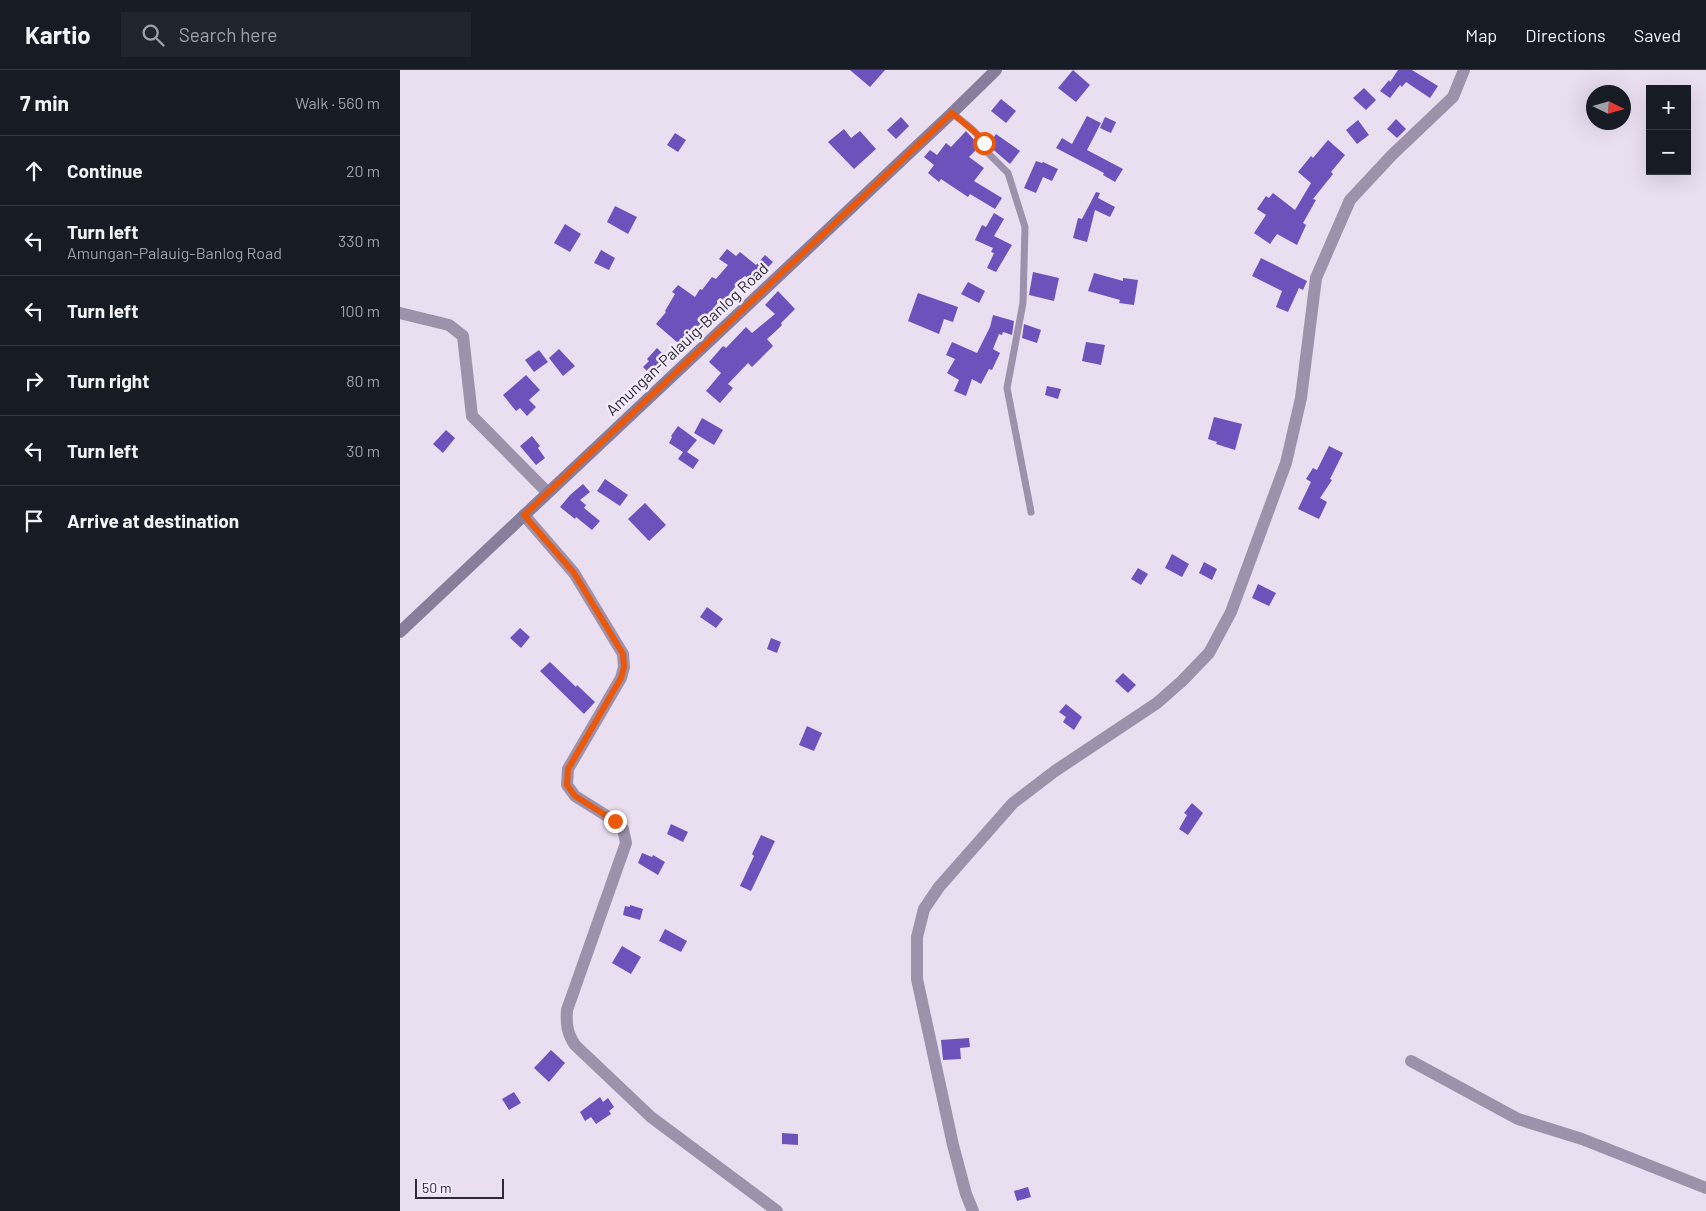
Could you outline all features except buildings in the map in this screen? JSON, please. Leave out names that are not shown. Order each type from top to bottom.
[{"type":"main road","name":"Amungan-Palauig-Banlog Road","points":[[400,632],[996,70]]},
{"type":"street","points":[[973,1211],[966,1194],[953,1145],[917,979],[917,937],[924,910],[939,887],[1013,803],[1054,771],[1156,703],[1182,681],[1208,653],[1230,612],[1286,463],[1301,398],[1316,278],[1346,209],[1350,200],[1392,155],[1452,97],[1464,70]]},
{"type":"street","points":[[400,313],[449,325],[463,336],[472,416],[547,492]]},
{"type":"street","points":[[524,515],[574,573],[623,654],[624,667],[621,678],[568,769],[567,785],[575,796],[615,821],[623,829],[626,844],[567,1010],[566,1024],[569,1036],[575,1045],[651,1117],[777,1211]]},
{"type":"street","points":[[1411,1061],[1518,1119],[1582,1139],[1706,1188]]},
{"type":"lane","points":[[952,113],[977,134],[984,143],[985,150],[1008,173],[1025,227],[1023,303],[1008,388],[1031,512]]},
{"type":"route","points":[[615,821],[575,796],[567,785],[568,769],[621,678],[624,667],[623,654],[574,573],[524,515],[952,113],[977,134],[984,143]]}]
